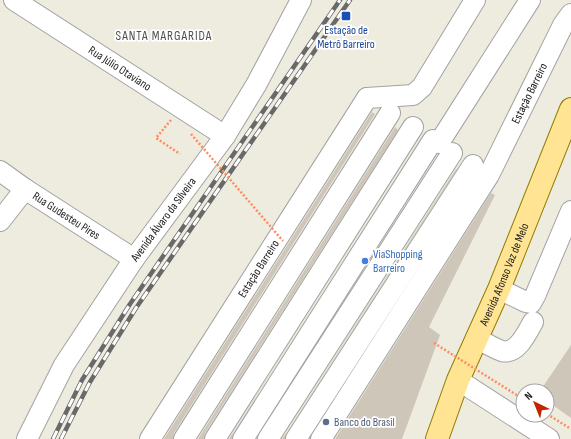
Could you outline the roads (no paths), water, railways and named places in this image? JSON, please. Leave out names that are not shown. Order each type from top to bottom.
[{"type":"main road","name":"Avenida Afonso Vaz de Melo","points":[[437,439],[458,380],[499,289],[569,119]]},
{"type":"street","name":"Rua Júlio Otaviano","points":[[14,0],[225,136]]},
{"type":"street","name":"Avenida Álvaro da Silveira","points":[[27,439],[64,365],[134,259],[225,136],[256,85],[302,0]]},
{"type":"street","points":[[367,98],[413,96],[422,87],[475,0]]},
{"type":"street","points":[[268,439],[441,145],[530,0]]},
{"type":"street","name":"Estação Barreiro","points":[[322,439],[481,170],[562,25],[571,14]]},
{"type":"street","points":[[367,98],[481,170]]},
{"type":"street","name":"Estação Barreiro","points":[[150,439],[367,98]]},
{"type":"street","points":[[184,439],[390,113]]},
{"type":"street","points":[[215,439],[413,127]]},
{"type":"street","points":[[243,439],[441,145]]},
{"type":"street","name":"Rua Gudesteu Pires","points":[[0,170],[25,189],[134,259]]},
{"type":"street","name":"Estação Barreiro","points":[[296,439],[481,170]]},
{"type":"street","points":[[0,221],[25,189]]},
{"type":"street","points":[[499,289],[526,302],[531,302],[535,296],[554,248],[571,211]]},
{"type":"street","points":[[554,248],[571,237]]},
{"type":"street","points":[[476,338],[504,351],[512,349],[522,341],[533,322]]},
{"type":"street","points":[[458,380],[549,439]]},
{"type":"railway","points":[[53,439],[82,380],[130,304],[340,0]]},
{"type":"railway","points":[[61,439],[90,382],[136,308],[350,0]]},
{"type":"place","name":"Estação de Metrô Barreiro","points":[[346,16]]},
{"type":"place","name":"ViaShopping Barreiro","points":[[365,261]]},
{"type":"place","name":"Banco do Brasil","points":[[326,422]]},
{"type":"district","name":"SANTA MARGARIDA","points":[[164,36]]}]
